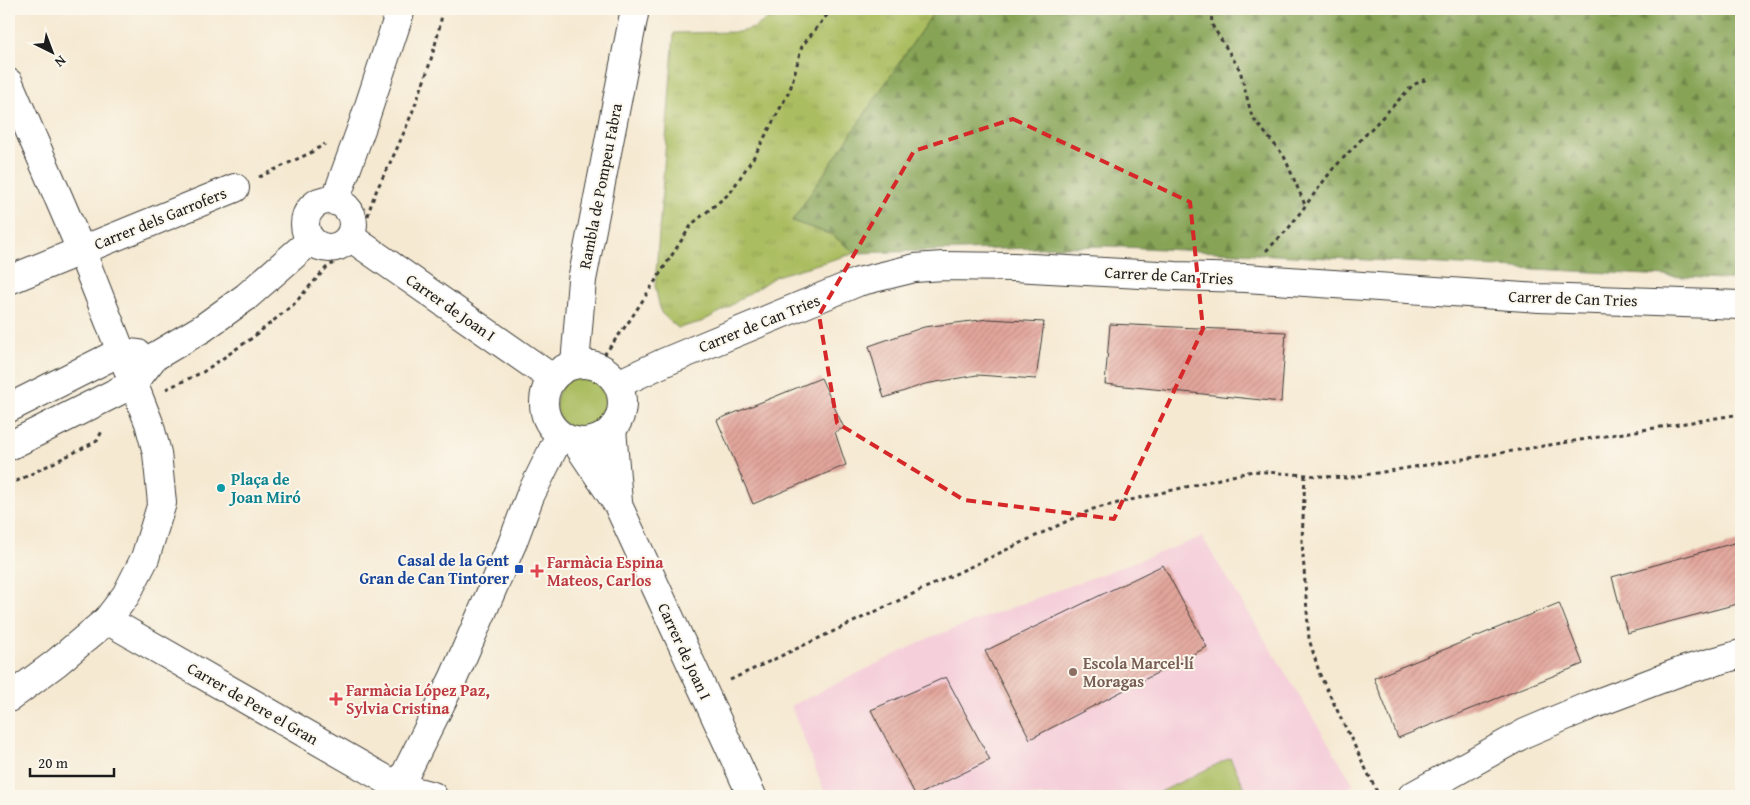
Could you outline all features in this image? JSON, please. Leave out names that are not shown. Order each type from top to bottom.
[{"type":"street","points":[[335,201],[401,9]]},
{"type":"street","name":"Rambla de Pompeu Fabra","points":[[574,369],[582,280],[635,9]]},
{"type":"street","points":[[9,83],[81,250],[149,423],[157,453],[162,503],[145,558],[126,595],[107,620],[56,663],[9,698]]},
{"type":"street","name":"Carrer dels Garrofers","points":[[9,280],[235,188]]},
{"type":"street","points":[[323,201],[335,201],[346,207],[352,216],[353,228],[350,237],[341,246],[331,248],[319,246],[311,240],[305,226],[310,210],[323,201]]},
{"type":"street","name":"Carrer de Joan I","points":[[350,237],[574,369]]},
{"type":"street","points":[[9,446],[133,384],[154,357],[203,328],[246,297],[311,240]]},
{"type":"street","name":"Carrer de Can Tries","points":[[618,384],[665,362],[858,282],[914,268],[943,266],[1014,267],[1246,278],[1539,298],[1741,304]]},
{"type":"street","points":[[9,408],[120,352],[154,357]]},
{"type":"street","points":[[574,369],[607,371],[618,384],[622,398],[621,413],[612,429],[600,438],[587,442],[568,438],[549,423],[545,413],[544,397],[574,369]]},
{"type":"street","name":"Carrer de Joan I","points":[[612,429],[618,505]]},
{"type":"street","points":[[396,792],[453,679],[512,544],[530,496],[568,438]]},
{"type":"street","name":"Carrer de Joan I","points":[[568,438],[618,505],[752,796]]},
{"type":"street","name":"Carrer de Pere el Gran","points":[[107,620],[396,792],[433,796]]},
{"type":"street","points":[[1412,796],[1525,733],[1584,708],[1682,671],[1741,654]]},
{"type":"path","points":[[574,369],[630,320],[692,224],[730,193],[755,155],[790,90],[802,46],[832,9]]},
{"type":"path","points":[[1212,9],[1212,25],[1240,70],[1252,116],[1284,156],[1305,205]]},
{"type":"path","points":[[1246,278],[1255,261],[1288,229],[1332,170],[1412,85],[1429,78]]},
{"type":"path","name":"Carrer dels Garrofers","points":[[235,188],[310,153]]},
{"type":"path","points":[[704,692],[1093,509],[1252,471],[1346,478],[1741,414]]},
{"type":"path","points":[[1305,475],[1302,541],[1309,639],[1320,675],[1379,796]]},
{"type":"highlighted area","points":[[1013,119],[1190,202],[1203,329],[1114,519],[964,500],[837,423],[819,315],[914,151]]},
{"type":"shaded area","name":"Escola Marcel·lí Moragas","points":[[1202,537],[1354,785],[1335,796],[826,796],[791,706],[929,638]]},
{"type":"green space","points":[[782,9],[936,9],[792,221],[832,235],[856,253],[776,276],[722,311],[701,322],[678,328],[661,313],[655,286],[674,33],[739,32],[754,28]]},
{"type":"green space","points":[[936,9],[1741,9],[1741,280],[1106,246],[856,253],[832,235],[792,221]]},
{"type":"green space","points":[[578,376],[590,376],[600,380],[608,388],[612,404],[608,420],[600,428],[590,432],[578,432],[568,428],[560,420],[556,410],[556,398],[560,388],[568,380]]},
{"type":"green space","points":[[1230,758],[1249,796],[1152,796]]},
{"type":"building","points":[[988,319],[1044,322],[1036,379],[977,375],[925,384],[884,398],[869,346],[924,327]]},
{"type":"building","points":[[1110,324],[1286,332],[1281,402],[1105,384]]},
{"type":"building","points":[[821,378],[844,428],[835,432],[846,465],[753,504],[717,420]]},
{"type":"building","points":[[1741,541],[1741,603],[1627,633],[1612,577]]},
{"type":"building","points":[[1163,565],[1207,647],[1030,739],[985,651]]},
{"type":"building","points":[[1559,603],[1583,664],[1398,738],[1374,678]]},
{"type":"building","points":[[946,677],[990,760],[916,796],[871,710]]},
{"type":"place","name":"Plaça de Joan Miró","points":[[221,488]]},
{"type":"place","name":"Casal de la Gent Gran de Can Tintorer","points":[[519,569]]},
{"type":"place","name":"Farmàcia Espina Mateos, Carlos","points":[[537,571]]},
{"type":"place","name":"Escola Marcel·lí Moragas","points":[[1073,672]]},
{"type":"place","name":"Farmàcia López Paz, Sylvia Cristina","points":[[336,699]]}]
